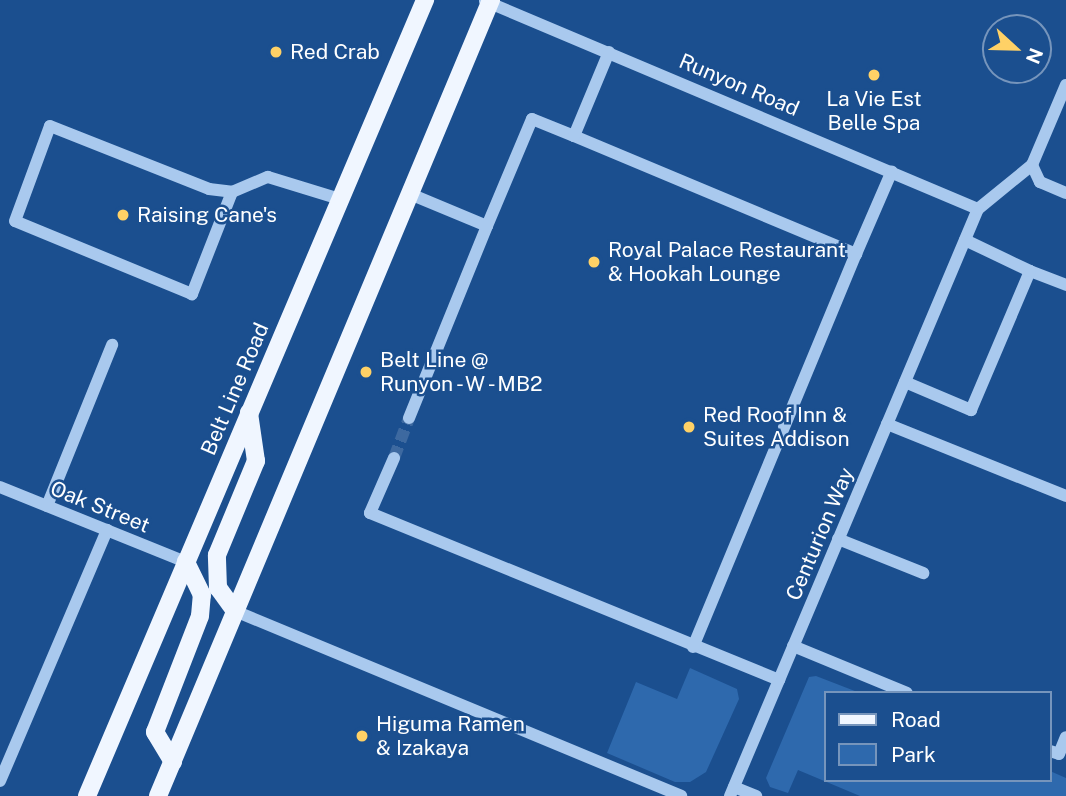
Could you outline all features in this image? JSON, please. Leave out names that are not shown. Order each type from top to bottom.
[{"type":"main road","name":"Belt Line Road","points":[[87,796],[425,0]]},
{"type":"main road","points":[[158,796],[488,1]]},
{"type":"main road","points":[[235,611],[218,588],[217,555],[256,461],[249,413]]},
{"type":"main road","points":[[173,762],[155,732],[200,616],[202,595],[186,562]]},
{"type":"street","name":"Runyon Road","points":[[488,1],[978,209]]},
{"type":"street","points":[[574,136],[609,52]]},
{"type":"street","points":[[978,209],[1032,165],[1066,85]]},
{"type":"street","points":[[409,418],[532,119],[856,254]]},
{"type":"street","points":[[232,192],[192,294],[15,221],[50,126],[209,188],[232,192],[268,177],[340,199]]},
{"type":"street","points":[[1032,165],[1040,182],[1066,193]]},
{"type":"street","points":[[693,647],[892,172]]},
{"type":"street","points":[[410,194],[487,226]]},
{"type":"street","name":"Centurion Way","points":[[732,792],[978,209]]},
{"type":"street","points":[[965,240],[1066,285]]},
{"type":"street","points":[[905,382],[971,410],[1030,271]]},
{"type":"street","points":[[47,506],[112,345]]},
{"type":"street","points":[[887,424],[1066,496]]},
{"type":"street","points":[[394,458],[370,513],[779,680]]},
{"type":"street","name":"Oak Street","points":[[0,487],[186,562]]},
{"type":"street","points":[[0,781],[107,530]]},
{"type":"street","points":[[838,539],[923,573]]},
{"type":"street","points":[[235,611],[681,796]]},
{"type":"street","points":[[793,646],[902,691]]},
{"type":"street","points":[[1052,752],[1059,754],[1066,737]]},
{"type":"street","points":[[732,792],[756,796]]},
{"type":"green space","points":[[690,668],[737,689],[739,699],[706,772],[690,782],[675,782],[607,753],[636,682],[677,699]]},
{"type":"green space","points":[[816,676],[855,691],[824,691],[824,781],[798,770],[788,793],[770,787],[766,778],[809,677]]},
{"type":"green space","points":[[1052,772],[1066,778],[1066,796],[860,796],[827,782],[1052,782]]},
{"type":"tunnel","points":[[394,458],[409,418]]},
{"type":"place","name":"Red Crab","points":[[276,52]]},
{"type":"place","name":"La Vie Est Belle Spa","points":[[874,75]]},
{"type":"place","name":"Raising Cane's","points":[[123,215]]},
{"type":"place","name":"Royal Palace Restaurant & Hookah Lounge","points":[[594,262]]},
{"type":"place","name":"Belt Line @ Runyon - W - MB2","points":[[366,372]]},
{"type":"place","name":"Red Roof Inn & Suites Addison","points":[[689,427]]},
{"type":"place","name":"Higuma Ramen & Izakaya","points":[[362,736]]}]
